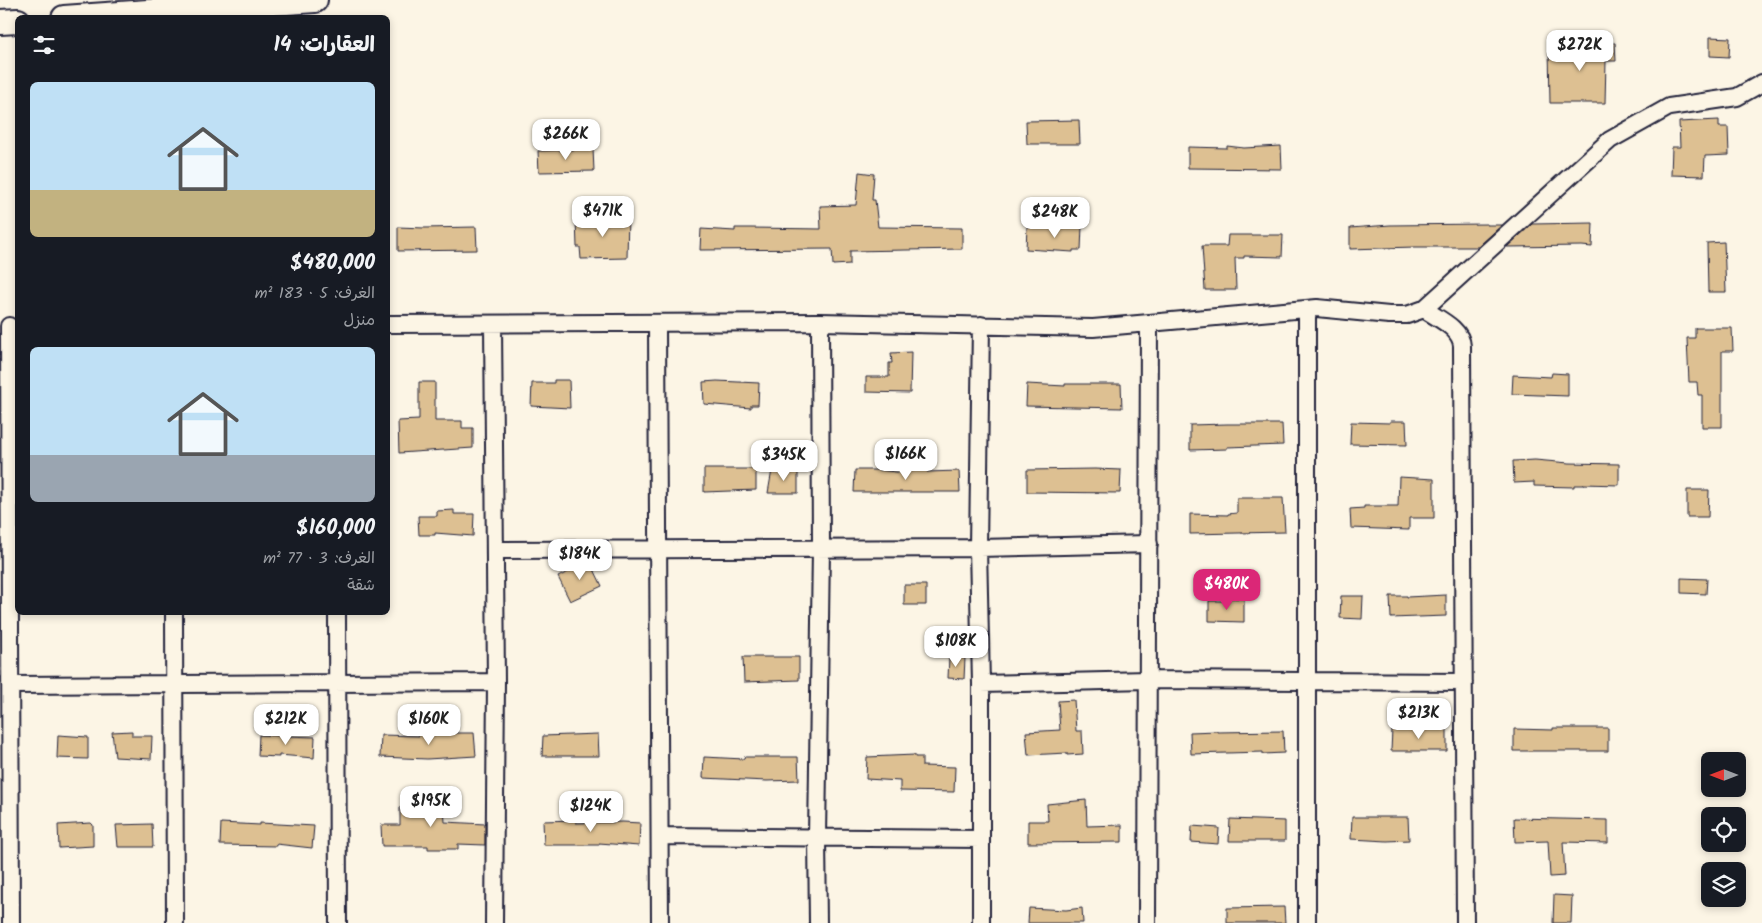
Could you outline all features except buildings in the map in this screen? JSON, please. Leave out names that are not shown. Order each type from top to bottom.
[{"type":"main road","points":[[87,15],[163,5],[316,0]]},
{"type":"main road","points":[[0,22],[15,21]]},
{"type":"street","points":[[390,324],[820,322],[1093,328],[1317,308],[1407,314],[1424,309],[1610,140],[1669,107],[1737,97],[1762,83]]},
{"type":"street","points":[[1307,309],[1308,923]]},
{"type":"street","points":[[1424,309],[1456,331],[1462,340],[1465,923]]},
{"type":"street","points":[[818,923],[817,838],[821,548],[820,322]]},
{"type":"street","points":[[658,323],[660,923]]},
{"type":"street","points":[[1147,923],[1149,323]]},
{"type":"street","points":[[493,324],[496,682],[494,923]]},
{"type":"street","points":[[981,325],[978,548],[981,684],[981,923]]},
{"type":"street","points":[[9,326],[11,923]]},
{"type":"street","points":[[495,550],[978,548],[1149,544]]},
{"type":"street","points":[[174,615],[175,923]]},
{"type":"street","points":[[337,615],[338,923]]},
{"type":"street","points":[[981,684],[1148,680],[1464,682]]},
{"type":"street","points":[[10,685],[496,682]]},
{"type":"street","points":[[660,836],[981,839]]}]
